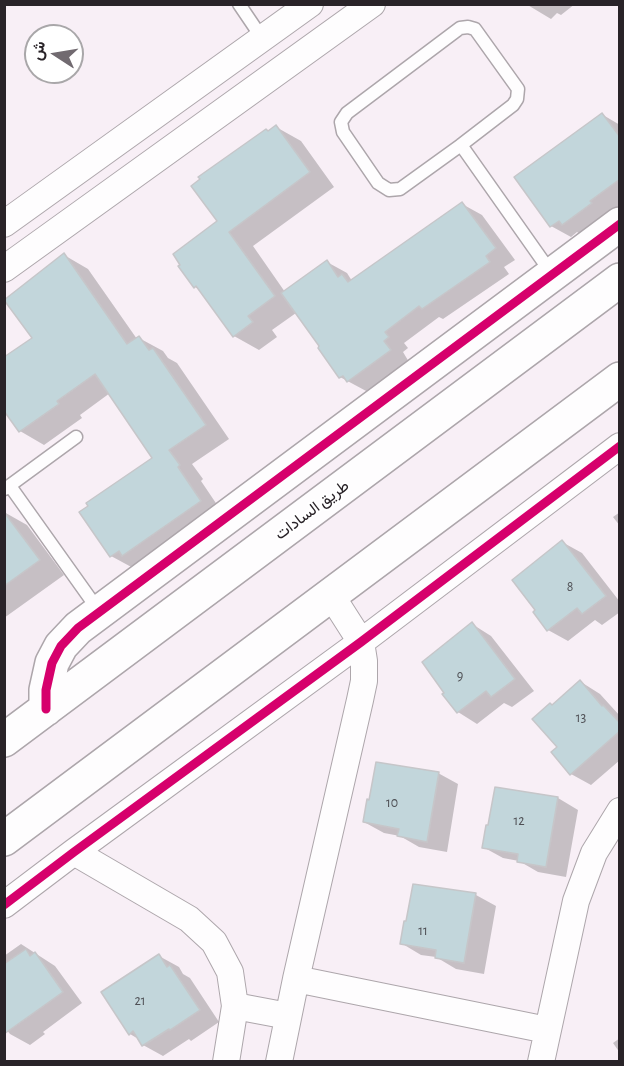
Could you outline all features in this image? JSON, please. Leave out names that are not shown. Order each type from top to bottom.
[{"type":"main road","points":[[46,709],[46,690],[52,663],[61,646],[99,611],[620,224]]},
{"type":"main road","name":"طريق السادات","points":[[4,740],[620,280]]},
{"type":"main road","points":[[4,839],[620,379]]},
{"type":"street","points":[[4,224],[310,4]]},
{"type":"street","points":[[4,269],[372,4]]},
{"type":"street","points":[[4,905],[361,642],[620,446]]},
{"type":"street","points":[[279,1062],[360,700],[364,671],[361,642],[331,595]]},
{"type":"street","points":[[541,1062],[576,901],[594,853],[620,812]]},
{"type":"street","points":[[74,852],[189,919],[214,942],[230,972],[235,1006],[226,1062]]},
{"type":"street","points":[[296,980],[547,1030]]},
{"type":"street","points":[[235,1006],[288,1016]]},
{"type":"lane","points":[[239,4],[262,38]]},
{"type":"lane","points":[[468,27],[475,29],[518,89],[517,99],[513,105],[461,145],[400,189],[390,190],[378,183],[343,132],[341,122],[347,113],[460,28],[468,27]]},
{"type":"lane","points":[[461,145],[552,274]]},
{"type":"lane","points":[[76,437],[7,488],[99,611]]},
{"type":"building","points":[[602,113],[620,137],[620,179],[562,225],[559,221],[550,227],[514,177]]},
{"type":"building","points":[[276,125],[310,172],[229,232],[275,296],[248,316],[253,322],[233,337],[196,286],[194,288],[178,266],[180,265],[173,254],[217,221],[191,186],[200,179],[198,177],[266,129],[268,131]]},
{"type":"building","points":[[462,202],[496,248],[486,256],[490,262],[422,309],[419,306],[385,332],[389,337],[384,341],[391,350],[347,382],[343,376],[339,378],[281,293],[327,260],[338,277],[342,274],[348,282]]},
{"type":"building","points":[[64,253],[127,344],[139,336],[149,350],[153,348],[206,425],[169,450],[201,501],[122,556],[119,551],[110,557],[79,512],[88,506],[86,503],[152,458],[95,374],[57,401],[59,404],[19,432],[4,411],[4,357],[32,338],[4,300]]},
{"type":"building","points":[[4,512],[40,560],[4,586]]},
{"type":"building","points":[[562,540],[606,596],[582,614],[577,608],[547,631],[533,612],[535,610],[512,580]]},
{"type":"building","points":[[472,622],[515,679],[491,697],[486,691],[457,713],[422,662]]},
{"type":"building","points":[[580,680],[620,723],[620,731],[570,775],[551,752],[557,747],[532,719]]},
{"type":"building","points":[[376,762],[439,772],[427,842],[397,836],[399,829],[363,822]]},
{"type":"building","points":[[495,787],[558,797],[546,867],[517,862],[518,854],[482,848]]},
{"type":"building","points":[[413,884],[476,893],[464,963],[435,958],[436,950],[400,944]]},
{"type":"building","points":[[26,949],[30,956],[35,952],[63,992],[4,1034],[4,964]]},
{"type":"building","points":[[159,954],[167,967],[170,965],[200,1010],[142,1046],[133,1031],[129,1035],[101,992]]},
{"type":"cycle path","points":[[46,709],[46,690],[52,663],[61,646],[78,628],[620,224]]},
{"type":"cycle path","points":[[4,905],[361,642],[620,446]]}]
